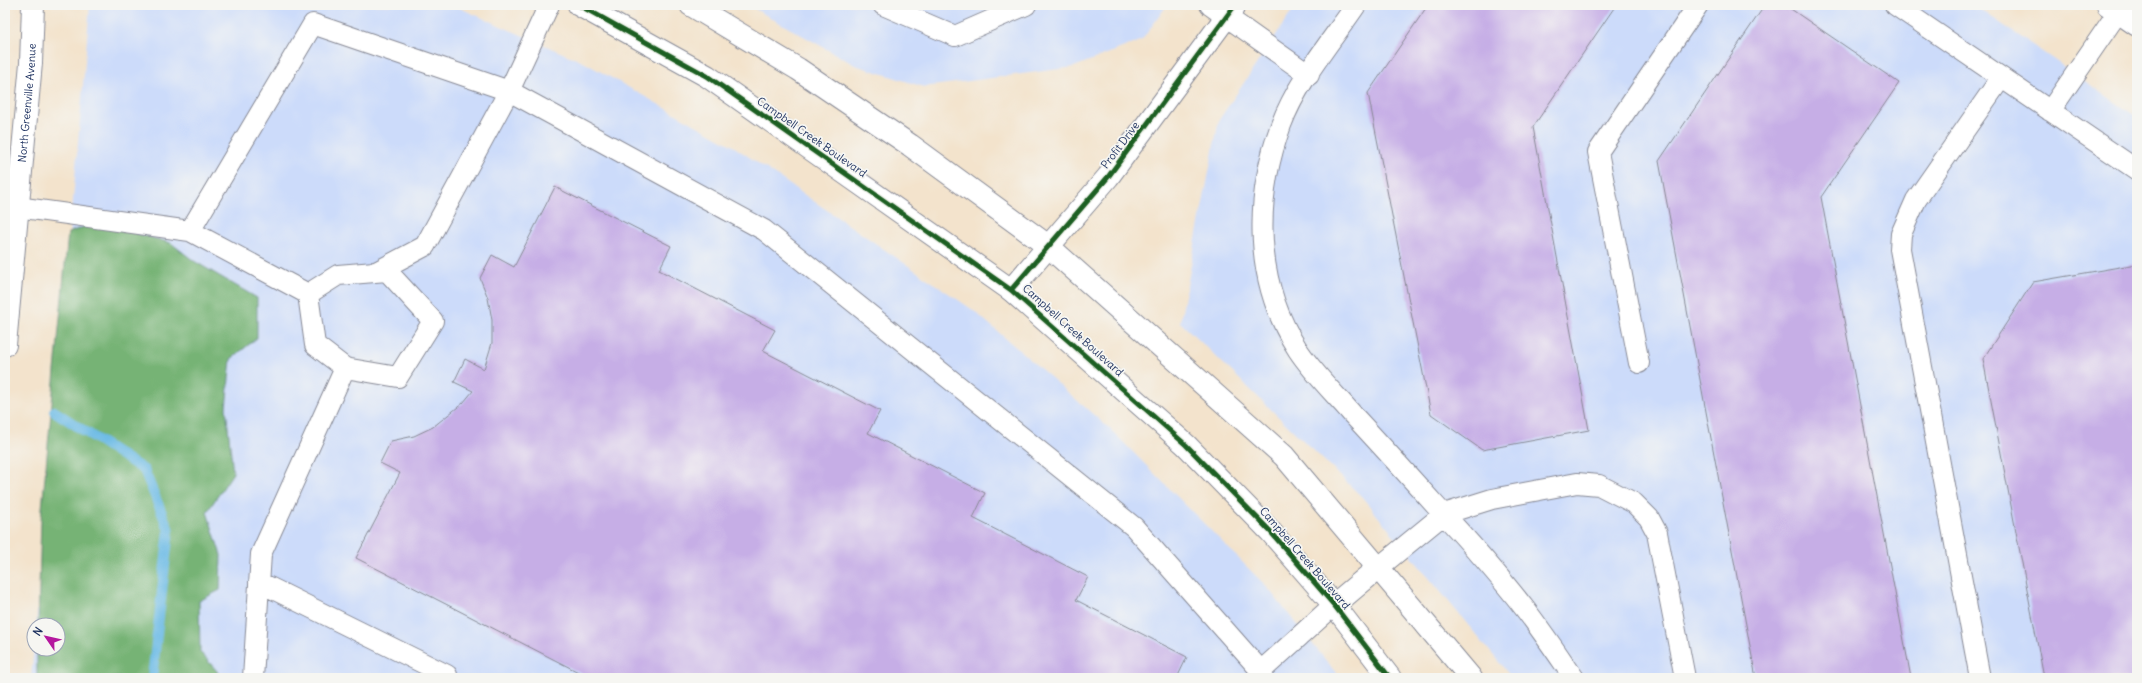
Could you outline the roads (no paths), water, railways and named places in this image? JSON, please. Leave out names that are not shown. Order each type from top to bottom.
[{"type":"street","name":"North Greenville Avenue","points":[[5,345],[31,63],[33,5]]},
{"type":"street","name":"Campbell Creek Boulevard","points":[[579,5],[707,76],[1011,290],[1186,445],[1270,531],[1334,605],[1390,678]]},
{"type":"street","points":[[690,5],[811,78],[910,145],[1048,246],[1284,456],[1471,678]]},
{"type":"street","points":[[2117,7],[2137,25]]},
{"type":"street","name":"Profit Drive","points":[[1011,290],[1108,177],[1224,9]]},
{"type":"street","points":[[1334,605],[1378,568]]},
{"type":"lane","points":[[376,272],[425,246],[509,91],[549,5]]},
{"type":"lane","points":[[883,5],[954,36],[1026,5]]},
{"type":"lane","points":[[1356,5],[1297,92],[1282,124],[1268,169],[1263,212],[1262,252],[1269,284],[1281,317],[1298,350],[1319,377],[1444,514],[1524,608],[1574,678]]},
{"type":"lane","points":[[1639,363],[1598,152],[1698,5]]},
{"type":"lane","points":[[1895,5],[2137,170]]},
{"type":"lane","points":[[2050,111],[2117,7]]},
{"type":"lane","points":[[1224,9],[1309,75]]},
{"type":"lane","points":[[190,231],[313,24],[509,91],[764,230],[1134,527],[1260,675],[1334,605]]},
{"type":"lane","points":[[1980,678],[1900,249],[1901,234],[1916,200],[2001,78]]},
{"type":"lane","points":[[17,207],[190,231],[308,294]]},
{"type":"lane","points":[[387,271],[433,321],[398,377],[345,368],[315,345],[308,294],[338,275],[387,271]]},
{"type":"lane","points":[[253,678],[261,554],[345,368]]},
{"type":"lane","points":[[1378,568],[1444,514],[1492,499],[1577,483],[1600,485],[1634,503],[1649,518],[1657,533],[1685,678]]},
{"type":"lane","points":[[259,582],[447,674],[446,678]]},
{"type":"waterway","points":[[54,411],[144,470],[169,530],[152,678]]}]
